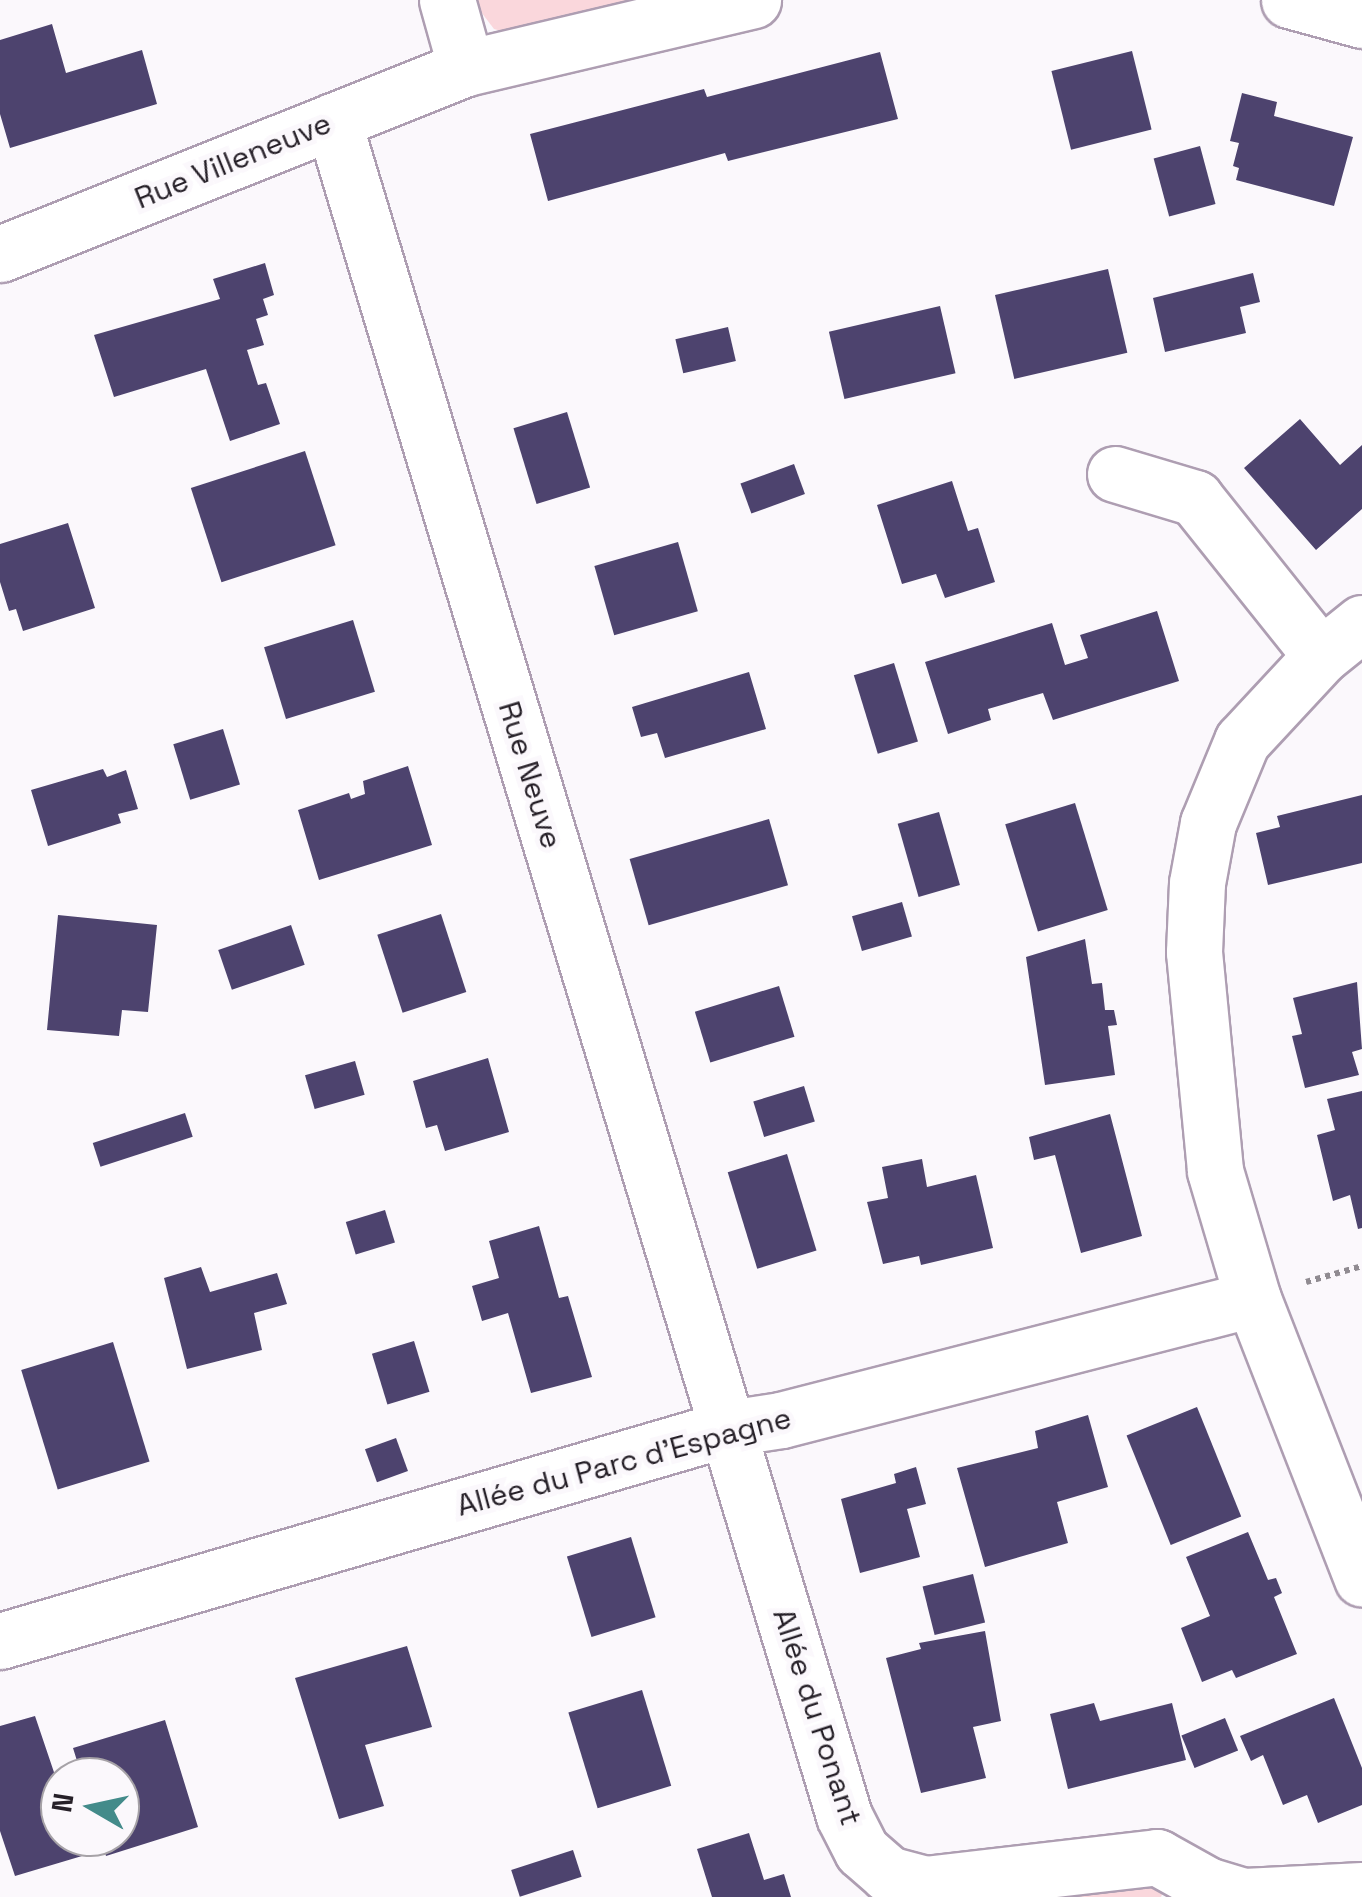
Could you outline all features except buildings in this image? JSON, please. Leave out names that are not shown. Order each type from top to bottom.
[{"type":"street","points":[[448,0],[466,68]]},
{"type":"street","name":"Rue Villeneuve","points":[[0,254],[466,68],[753,0]]},
{"type":"street","points":[[1289,0],[1362,20]]},
{"type":"street","name":"Rue Neuve","points":[[333,121],[728,1428]]},
{"type":"street","points":[[1115,474],[1195,498],[1341,639],[1242,741],[1208,823],[1197,883],[1194,952],[1215,1172],[1253,1298],[1362,1578]]},
{"type":"street","name":"Allée du Parc d'Espagne","points":[[0,1641],[728,1428],[781,1420],[1253,1298]]},
{"type":"street","name":"Allée du Ponant","points":[[728,1428],[844,1816],[862,1851],[888,1874],[924,1884],[960,1882],[1157,1858],[1206,1885],[1244,1896],[1362,1890]]},
{"type":"shaded area","points":[[472,0],[670,0],[513,34],[494,29]]},
{"type":"shaded area","points":[[1135,1879],[1163,1892],[1161,1897],[1048,1897]]}]
